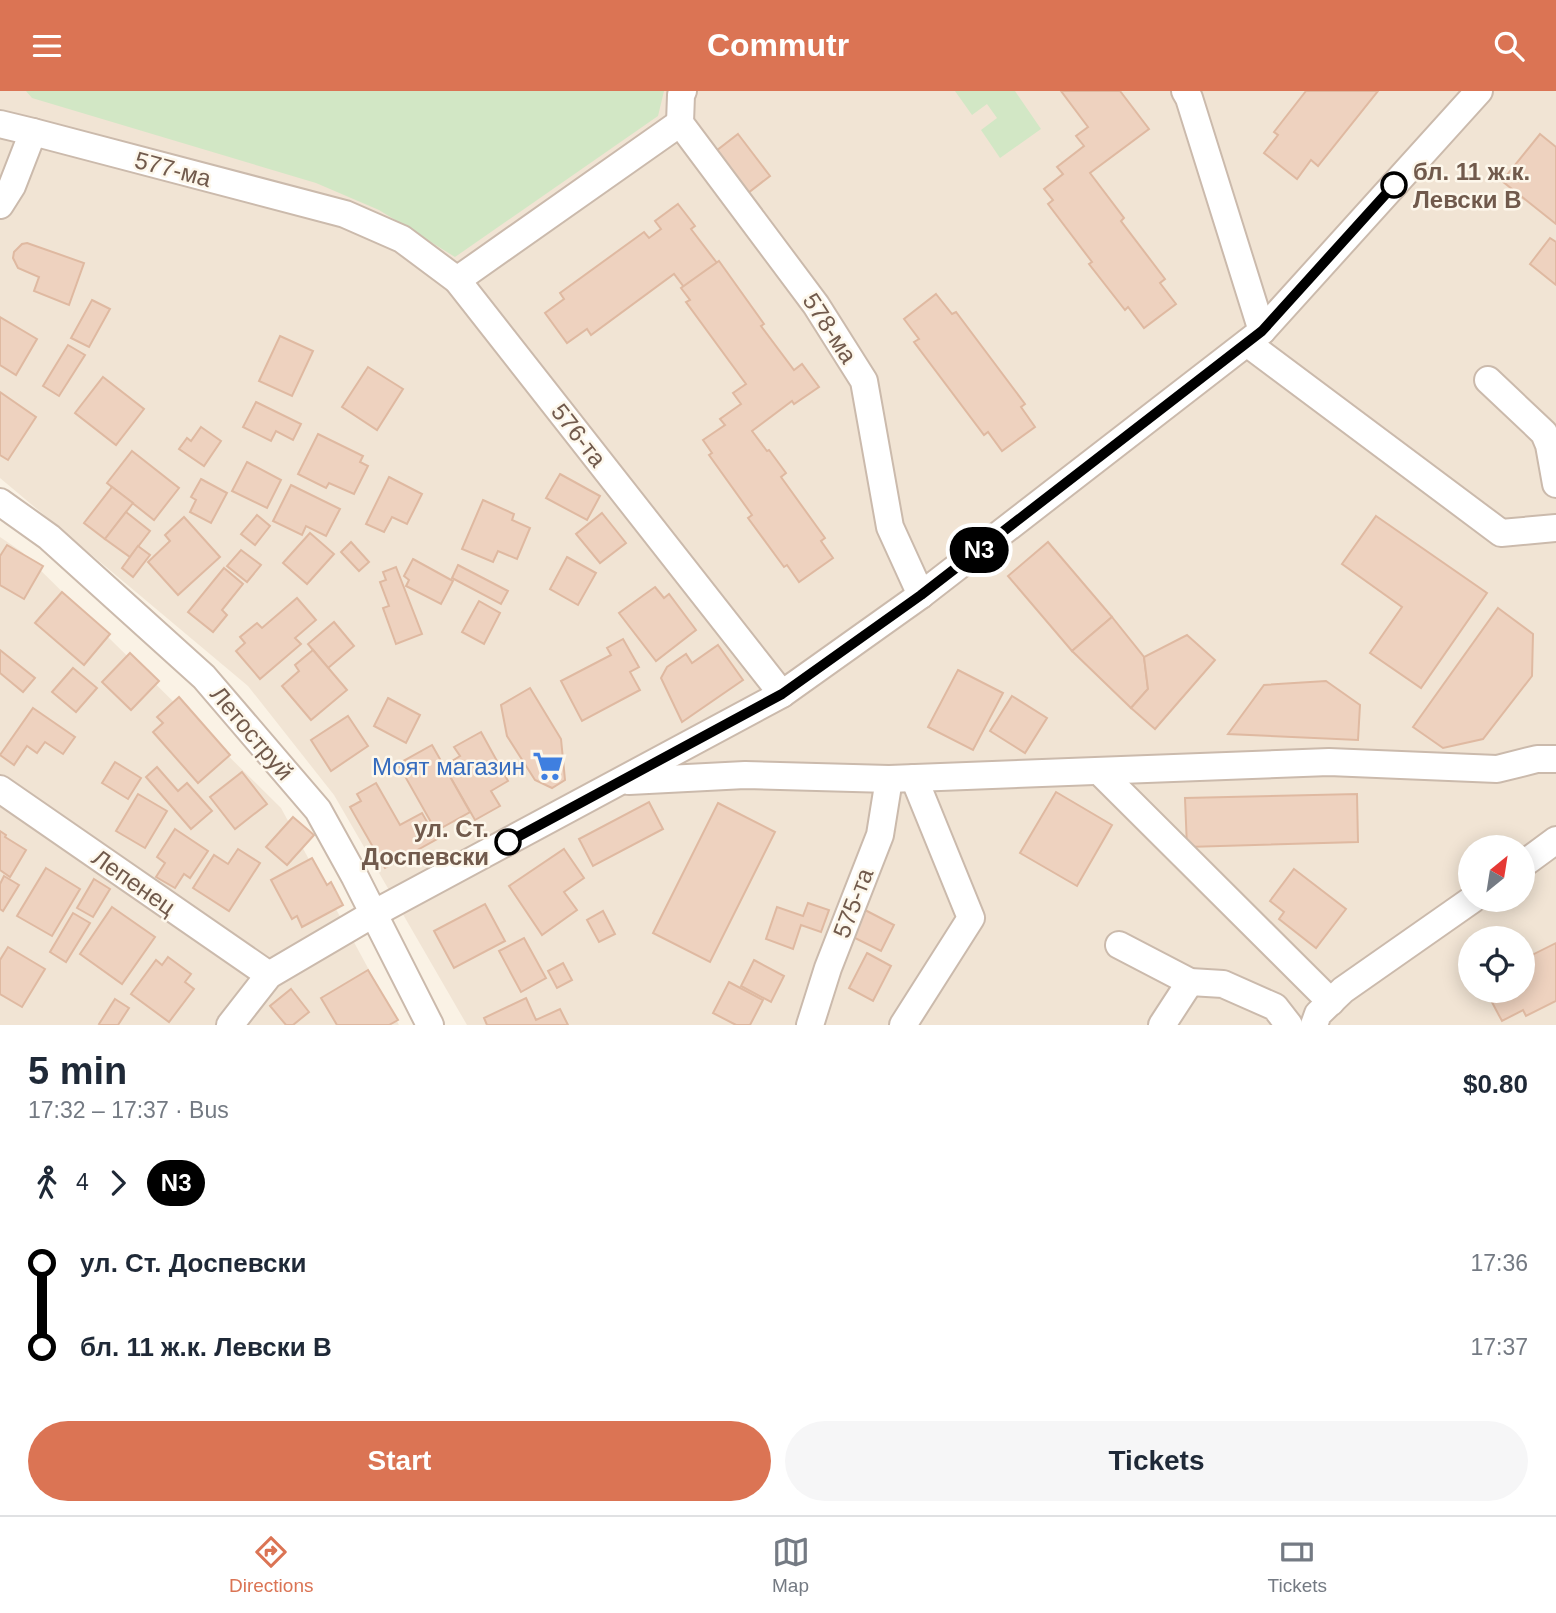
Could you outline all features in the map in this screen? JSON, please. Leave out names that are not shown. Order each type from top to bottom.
[{"type":"street","points":[[457,280],[680,123],[683,91]]},
{"type":"street","points":[[1185,91],[1255,337],[1501,533],[1556,528]]},
{"type":"street","points":[[230,1025],[269,975],[373,914],[782,694],[921,595],[1255,337],[1479,91]]},
{"type":"street","name":"578-ма","points":[[680,123],[816,305],[864,381],[890,527],[921,595]]},
{"type":"street","name":"577-ма","points":[[0,124],[345,214]]},
{"type":"street","points":[[0,205],[12,186],[33,132]]},
{"type":"street","name":"576-та","points":[[345,214],[401,239],[457,280],[782,694]]},
{"type":"street","points":[[1488,380],[1544,433],[1549,445],[1556,484]]},
{"type":"street","name":"Летоструй","points":[[0,502],[49,537],[204,677],[318,810],[430,1025]]},
{"type":"street","points":[[620,781],[745,775],[902,778],[1329,762],[1497,769],[1537,759],[1556,759]]},
{"type":"street","points":[[1100,772],[1331,1002]]},
{"type":"street","points":[[902,778],[971,918],[902,1025]]},
{"type":"street","name":"575-та","points":[[810,1025],[828,968],[902,778]]},
{"type":"street","name":"Лепенец","points":[[0,789],[269,975]]},
{"type":"street","points":[[1535,855],[1556,840]]},
{"type":"street","points":[[1314,1025],[1318,1014],[1343,990],[1458,910]]},
{"type":"street","points":[[1119,945],[1190,982],[1223,984],[1275,1007],[1289,1025]]},
{"type":"street","points":[[1162,1025],[1190,982]]},
{"type":"shaded area","points":[[0,91],[1556,91],[1556,1025],[467,1025],[334,795],[248,686],[0,478]]},
{"type":"shaded area","points":[[0,537],[22,552],[281,808],[399,1025],[0,1025]]},
{"type":"green space","points":[[26,91],[664,91],[658,116],[455,257],[379,210],[316,183],[32,98]]},
{"type":"green space","points":[[955,91],[1015,91],[1041,129],[1000,158],[981,130],[997,118],[987,104],[972,115]]},
{"type":"building","points":[[1061,91],[1120,91],[1149,129],[1090,173],[1124,218],[1121,221],[1165,279],[1160,283],[1176,304],[1144,328],[1128,307],[1125,310],[1089,264],[1092,262],[1048,204],[1053,200],[1044,189],[1063,174],[1057,167],[1084,146],[1076,136],[1088,127]]},
{"type":"building","points":[[1306,91],[1378,91],[1318,166],[1311,160],[1297,179],[1264,153],[1278,135],[1274,132]]},
{"type":"building","points":[[738,134],[770,176],[748,193],[716,151]]},
{"type":"building","points":[[1540,134],[1556,147],[1556,224],[1502,181]]},
{"type":"building","points":[[678,204],[695,226],[691,229],[717,263],[684,287],[674,274],[591,335],[587,329],[567,343],[545,313],[564,299],[560,293],[644,232],[649,238],[661,229],[655,221]]},
{"type":"building","points":[[1550,238],[1556,242],[1556,285],[1530,264]]},
{"type":"building","points":[[27,243],[84,263],[69,305],[34,291],[39,277],[18,268],[13,258],[14,252]]},
{"type":"building","points":[[719,261],[764,324],[761,326],[794,370],[802,364],[819,387],[794,404],[792,401],[752,431],[786,473],[781,477],[825,538],[821,541],[833,558],[799,582],[787,565],[784,567],[748,518],[752,515],[709,455],[712,453],[703,440],[725,425],[720,419],[741,404],[733,393],[746,384],[686,302],[690,300],[681,288]]},
{"type":"building","points":[[936,294],[952,314],[956,312],[1025,404],[1021,407],[1035,427],[1002,451],[988,432],[984,435],[914,342],[919,339],[904,319]]},
{"type":"building","points":[[92,300],[110,309],[89,347],[71,338]]},
{"type":"building","points":[[0,317],[37,339],[16,375],[0,365]]},
{"type":"building","points":[[280,336],[313,351],[292,396],[259,381]]},
{"type":"building","points":[[68,345],[85,355],[59,396],[43,386]]},
{"type":"building","points":[[368,367],[403,389],[377,430],[342,407]]},
{"type":"building","points":[[103,377],[144,409],[116,445],[75,413]]},
{"type":"building","points":[[0,392],[36,417],[8,460],[0,455]]},
{"type":"building","points":[[256,402],[301,424],[293,440],[276,431],[271,441],[243,427]]},
{"type":"building","points":[[201,427],[221,441],[204,466],[179,449],[187,438],[191,441]]},
{"type":"building","points":[[318,434],[363,456],[360,462],[368,466],[354,494],[329,483],[326,488],[298,474]]},
{"type":"building","points":[[132,451],[179,488],[154,520],[107,483]]},
{"type":"building","points":[[247,462],[281,480],[267,508],[232,491]]},
{"type":"building","points":[[560,474],[600,496],[587,520],[546,498]]},
{"type":"building","points":[[389,477],[422,494],[407,524],[392,517],[384,532],[366,524]]},
{"type":"building","points":[[201,479],[227,493],[211,523],[190,512],[196,500],[191,497]]},
{"type":"building","points":[[291,485],[340,509],[326,536],[306,526],[302,535],[273,521]]},
{"type":"building","points":[[112,487],[133,503],[105,539],[84,523]]},
{"type":"building","points":[[483,500],[514,514],[512,520],[530,528],[517,559],[498,551],[493,562],[462,549]]},
{"type":"building","points":[[126,512],[150,531],[130,557],[105,539]]},
{"type":"building","points":[[602,513],[626,543],[600,563],[576,534]]},
{"type":"building","points":[[257,515],[270,526],[255,545],[241,534]]},
{"type":"building","points":[[1376,516],[1487,593],[1421,688],[1370,653],[1402,607],[1342,564]]},
{"type":"building","points":[[184,517],[220,557],[178,595],[148,562],[170,541],[165,535]]},
{"type":"building","points":[[310,533],[334,554],[307,584],[283,563]]},
{"type":"building","points":[[351,542],[369,562],[359,571],[341,552]]},
{"type":"building","points":[[1048,542],[1112,617],[1072,651],[1008,576]]},
{"type":"building","points":[[7,545],[43,566],[24,599],[0,585],[0,556]]},
{"type":"building","points":[[138,546],[150,555],[133,577],[122,568]]},
{"type":"building","points":[[241,550],[261,565],[247,582],[227,566]]},
{"type":"building","points":[[567,557],[596,573],[578,605],[550,589]]},
{"type":"building","points":[[413,559],[453,581],[441,604],[406,586],[409,580],[404,576]]},
{"type":"building","points":[[458,565],[508,591],[501,604],[452,578]]},
{"type":"building","points":[[396,567],[422,634],[396,644],[383,608],[389,606],[380,582],[386,580],[383,572]]},
{"type":"building","points":[[224,568],[243,584],[222,610],[227,615],[213,632],[188,612]]},
{"type":"building","points":[[655,587],[664,598],[669,594],[696,630],[656,661],[619,613]]},
{"type":"building","points":[[62,592],[110,634],[84,665],[35,623]]},
{"type":"building","points":[[297,598],[316,620],[295,638],[301,644],[260,679],[236,651],[245,643],[240,637],[257,623],[262,628]]},
{"type":"building","points":[[479,601],[500,613],[484,644],[462,632]]},
{"type":"building","points":[[1498,608],[1533,634],[1532,676],[1483,739],[1443,748],[1413,727]]},
{"type":"building","points":[[1112,617],[1144,657],[1148,689],[1131,708],[1072,651]]},
{"type":"building","points":[[334,622],[354,646],[328,668],[308,644]]},
{"type":"building","points":[[1187,635],[1215,660],[1155,729],[1131,708],[1148,689],[1144,657]]},
{"type":"building","points":[[623,639],[639,667],[630,672],[640,690],[582,721],[561,681],[611,655],[607,648]]},
{"type":"building","points":[[718,645],[743,680],[682,722],[661,678],[667,667],[686,654],[692,663]]},
{"type":"building","points":[[0,650],[35,678],[23,692],[0,673]]},
{"type":"building","points":[[313,650],[347,690],[311,720],[282,686],[299,671],[295,665]]},
{"type":"building","points":[[130,653],[159,681],[131,710],[102,682]]},
{"type":"building","points":[[73,668],[97,688],[76,712],[52,692]]},
{"type":"building","points":[[958,670],[1003,693],[973,750],[928,727]]},
{"type":"building","points":[[1326,681],[1360,705],[1358,740],[1228,734],[1264,685]]},
{"type":"building","points":[[530,688],[561,739],[565,780],[552,788],[535,780],[507,736],[501,705]]},
{"type":"building","points":[[1012,696],[1047,718],[1025,753],[990,731]]},
{"type":"building","points":[[179,697],[230,755],[198,783],[153,732],[163,723],[157,717]]},
{"type":"building","points":[[388,698],[420,715],[406,743],[374,726]]},
{"type":"building","points":[[33,708],[75,737],[63,754],[45,742],[37,753],[27,746],[14,765],[0,755]]},
{"type":"building","points":[[348,716],[368,746],[331,771],[311,740]]},
{"type":"building","points":[[481,732],[508,781],[491,791],[500,806],[475,820],[444,766],[460,756],[454,747]]},
{"type":"building","points":[[432,745],[470,812],[436,831],[398,764]]},
{"type":"building","points":[[115,762],[141,778],[128,799],[102,783]]},
{"type":"building","points":[[157,767],[178,791],[187,783],[212,811],[191,829],[146,777]]},
{"type":"building","points":[[242,772],[267,804],[235,829],[210,797]]},
{"type":"building","points":[[376,783],[400,825],[422,813],[437,839],[385,868],[350,807],[361,801],[357,794]]},
{"type":"building","points":[[1056,792],[1112,825],[1077,886],[1020,853]]},
{"type":"building","points":[[138,794],[167,811],[145,848],[116,831]]},
{"type":"building","points":[[1357,794],[1358,842],[1187,847],[1185,798]]},
{"type":"building","points":[[649,802],[663,829],[593,866],[579,839]]},
{"type":"building","points":[[718,803],[775,832],[710,962],[653,933]]},
{"type":"building","points":[[293,817],[314,835],[287,865],[266,847]]},
{"type":"building","points":[[175,829],[208,851],[190,878],[184,874],[175,888],[156,877],[165,863],[157,857]]},
{"type":"building","points":[[0,831],[26,850],[10,877],[0,870]]},
{"type":"building","points":[[238,849],[260,863],[229,911],[193,888],[214,855],[228,864]]},
{"type":"building","points":[[564,849],[584,878],[564,892],[577,910],[542,935],[509,886]]},
{"type":"building","points":[[312,858],[327,885],[331,882],[343,905],[302,927],[297,916],[292,919],[271,880]]},
{"type":"building","points":[[46,868],[80,889],[52,936],[17,916]]},
{"type":"building","points":[[1294,869],[1346,909],[1316,948],[1279,919],[1284,912],[1270,901]]},
{"type":"building","points":[[4,876],[19,885],[3,911],[0,909],[0,884]]},
{"type":"building","points":[[94,879],[110,889],[93,917],[77,908]]},
{"type":"building","points":[[808,903],[829,910],[821,932],[801,925],[793,949],[766,939],[777,907],[803,916]]},
{"type":"building","points":[[485,904],[505,941],[454,968],[434,931]]},
{"type":"building","points":[[112,907],[155,937],[122,984],[80,954]]},
{"type":"building","points":[[865,910],[894,925],[881,951],[851,936]]},
{"type":"building","points":[[603,911],[615,934],[599,942],[587,920]]},
{"type":"building","points":[[73,913],[90,923],[66,962],[50,952]]},
{"type":"building","points":[[524,938],[546,978],[521,992],[499,951]]},
{"type":"building","points":[[1556,943],[1556,1001],[1526,1016],[1523,1010],[1502,1021],[1492,1003],[1535,1003],[1535,954]]},
{"type":"building","points":[[8,947],[45,969],[22,1007],[0,994],[0,960]]},
{"type":"building","points":[[867,953],[891,966],[873,1001],[849,988]]},
{"type":"building","points":[[168,957],[191,974],[185,982],[194,989],[169,1022],[131,994],[156,960],[162,965]]},
{"type":"building","points":[[754,960],[784,976],[771,1002],[741,986]]},
{"type":"building","points":[[563,963],[572,980],[557,988],[548,971]]},
{"type":"building","points":[[368,970],[398,1020],[389,1025],[337,1025],[321,998]]},
{"type":"building","points":[[729,982],[763,1000],[750,1025],[736,1025],[713,1013]]},
{"type":"building","points":[[291,989],[309,1012],[293,1025],[286,1025],[270,1006]]},
{"type":"building","points":[[526,998],[536,1020],[560,1009],[568,1025],[487,1025],[484,1018]]},
{"type":"building","points":[[115,999],[129,1008],[118,1025],[99,1024]]},
{"type":"bus line","name":"N3","points":[[508,842],[782,694],[921,595],[1262,331],[1394,185]]},
{"type":"place","name":"бл. 11 ж.к. Левски В","points":[[1394,185]]},
{"type":"place","name":"Моят магазин","points":[[548,766]]},
{"type":"place","name":"ул. Ст. Доспевски","points":[[508,842]]}]
